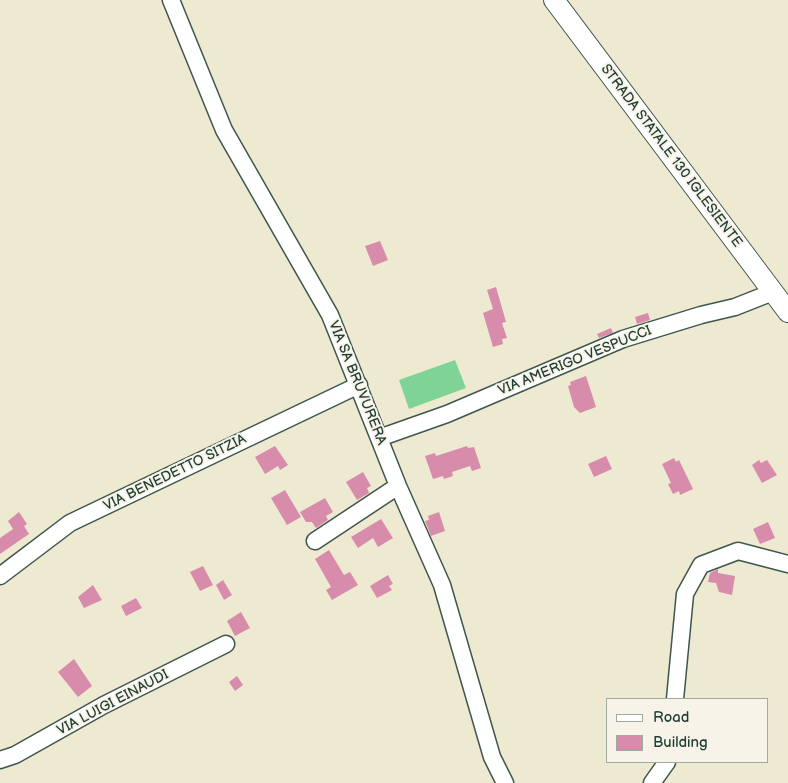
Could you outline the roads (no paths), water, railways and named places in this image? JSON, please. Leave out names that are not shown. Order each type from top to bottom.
[{"type":"main road","name":"STRADA STATALE 130 IGLESIENTE","points":[[554,0],[781,292]]},
{"type":"main road","name":"STRADA STATALE 130 IGLESIENTE","points":[[570,0],[781,292],[788,312]]},
{"type":"street","name":"VIA SA BRUVURERA","points":[[171,0],[224,130],[330,315],[398,486],[442,585],[492,757],[505,783]]},
{"type":"street","name":"VIA AMERIGO VESPUCCI","points":[[379,438],[447,414],[623,339],[701,315],[736,307],[781,292]]},
{"type":"street","name":"VIA BENEDETTO SITZIA","points":[[0,576],[70,523],[359,385]]},
{"type":"street","points":[[315,541],[398,486]]},
{"type":"street","points":[[675,698],[685,594],[701,565],[738,551],[788,564]]},
{"type":"street","name":"VIA LUIGI EINAUDI","points":[[0,760],[15,755],[104,705],[226,644]]},
{"type":"street","points":[[652,783],[666,763]]}]
